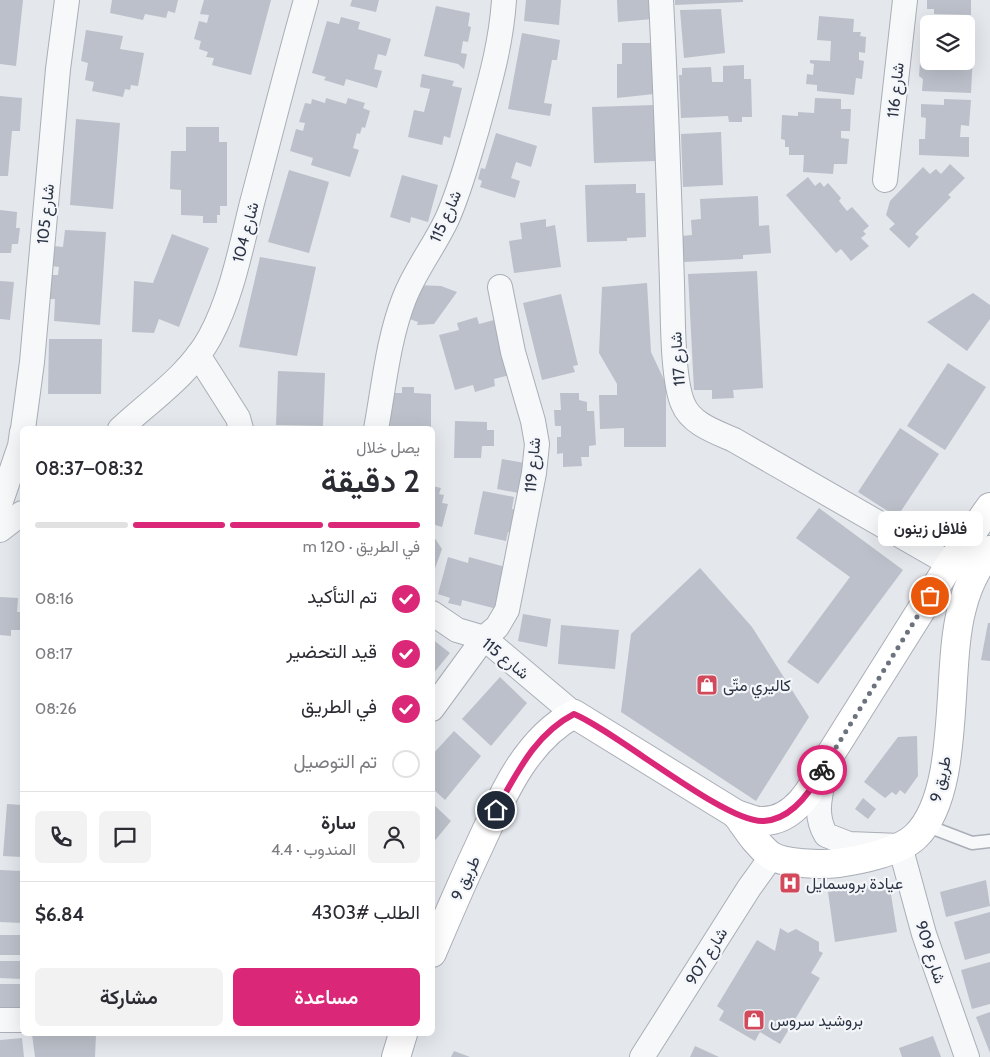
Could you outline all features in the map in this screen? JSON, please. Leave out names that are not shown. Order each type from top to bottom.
[{"type":"street","name":"شارع 105","points":[[24,426],[32,362],[58,69],[67,0]]},
{"type":"street","name":"شارع 104","points":[[123,426],[198,355],[210,336],[236,267],[306,0]]},
{"type":"street","name":"شارع 115","points":[[377,426],[393,340],[403,301],[414,274],[436,240],[447,218],[468,160],[499,48],[504,0]]},
{"type":"street","name":"شارع 117","points":[[661,0],[669,149],[674,336],[678,387],[683,405],[703,425],[734,440],[950,564]]},
{"type":"street","name":"شارع 116","points":[[885,180],[905,0]]},
{"type":"street","name":"شارع 119","points":[[435,705],[484,638],[497,626],[507,610],[532,481],[537,444],[534,421],[512,352],[500,287]]},
{"type":"street","points":[[198,355],[238,418],[239,426]]},
{"type":"street","name":"شارع 105","points":[[0,504],[20,446]]},
{"type":"street","points":[[574,714],[736,814],[762,822],[786,814],[801,801],[814,784],[830,755],[950,564],[990,507]]},
{"type":"street","points":[[0,530],[20,515]]},
{"type":"street","name":"9 طريق","points":[[772,856],[809,863],[833,863],[854,860],[900,846],[915,837],[925,825],[940,792],[946,759],[962,609],[976,573],[990,550]]},
{"type":"street","name":"شارع 115","points":[[435,615],[457,630],[484,638],[574,714]]},
{"type":"street","name":"طريق 9","points":[[435,946],[496,810],[517,772],[535,746],[555,725],[574,714]]},
{"type":"street","points":[[830,755],[818,806],[819,818],[826,835],[849,844],[900,846]]},
{"type":"street","points":[[736,814],[755,841],[772,856]]},
{"type":"street","name":"شارع 909","points":[[900,846],[924,934],[967,1057]]},
{"type":"street","name":"شارع 907","points":[[642,1057],[772,856]]},
{"type":"street","points":[[0,1020],[20,1020]]},
{"type":"street","points":[[396,1057],[402,1036]]},
{"type":"lane","points":[[925,825],[972,843],[990,841]]},
{"type":"building","points":[[0,0],[23,0],[16,66],[0,64]]},
{"type":"building","points":[[112,0],[178,0],[175,13],[168,11],[166,18],[145,14],[143,20],[110,13]]},
{"type":"building","points":[[204,0],[271,0],[251,75],[212,65],[214,58],[206,57],[208,52],[199,49],[201,41],[194,39],[199,21],[207,23],[209,15],[200,14]]},
{"type":"building","points":[[352,0],[379,0],[376,12],[350,6]]},
{"type":"building","points":[[526,0],[561,0],[559,25],[524,21]]},
{"type":"building","points":[[617,0],[653,0],[653,19],[618,22]]},
{"type":"building","points":[[675,0],[743,0],[743,2],[675,5]]},
{"type":"building","points":[[927,0],[971,0],[971,15],[934,14],[934,9],[927,9]]},
{"type":"building","points":[[436,6],[470,13],[468,26],[471,27],[468,42],[463,41],[461,53],[467,54],[464,69],[458,64],[424,56]]},
{"type":"building","points":[[721,9],[725,53],[684,58],[680,10]]},
{"type":"building","points":[[819,16],[854,19],[853,32],[861,32],[860,36],[866,37],[865,53],[859,52],[859,60],[864,61],[862,79],[856,78],[854,95],[817,91],[817,85],[806,84],[807,74],[813,75],[814,64],[810,63],[810,60],[830,61],[831,41],[817,40]]},
{"type":"building","points":[[341,17],[360,22],[358,29],[391,39],[386,56],[378,54],[374,69],[382,71],[377,88],[346,79],[344,86],[324,80],[326,77],[312,73],[327,21],[339,24]]},
{"type":"building","points":[[86,30],[123,36],[120,49],[144,53],[138,86],[131,85],[130,90],[125,89],[123,97],[92,91],[94,82],[85,80],[88,63],[81,61]]},
{"type":"building","points":[[522,33],[560,40],[557,60],[552,60],[544,103],[552,104],[550,116],[508,109]]},
{"type":"building","points":[[622,43],[653,43],[654,94],[617,98],[617,64],[622,64]]},
{"type":"building","points":[[920,61],[920,70],[972,70],[971,93],[922,91],[923,79],[919,76]]},
{"type":"building","points":[[744,65],[744,79],[751,79],[752,117],[742,117],[742,122],[729,122],[728,116],[681,118],[679,75],[682,75],[682,68],[711,67],[712,82],[723,82],[723,66]]},
{"type":"building","points":[[422,74],[454,81],[452,86],[462,88],[450,138],[444,136],[442,145],[408,137],[414,110],[424,112],[430,89],[420,87]]},
{"type":"building","points":[[0,96],[22,98],[20,131],[12,131],[8,176],[0,176]]},
{"type":"building","points":[[326,98],[346,104],[348,98],[365,103],[363,108],[370,111],[365,128],[362,127],[360,134],[357,133],[353,148],[359,150],[350,177],[311,165],[313,158],[290,151],[296,129],[303,131],[305,123],[299,122],[305,103],[311,104],[312,99],[325,103]]},
{"type":"building","points":[[815,98],[841,99],[841,109],[851,109],[850,131],[841,131],[841,138],[849,139],[847,164],[834,164],[833,174],[803,172],[804,155],[789,155],[789,147],[785,147],[785,140],[781,139],[782,115],[798,116],[798,112],[814,113]]},
{"type":"building","points":[[944,99],[971,100],[969,126],[961,125],[960,137],[969,137],[969,157],[919,155],[919,139],[925,139],[926,118],[921,117],[921,104],[944,105]]},
{"type":"building","points":[[654,105],[656,161],[594,163],[592,107]]},
{"type":"building","points":[[76,119],[120,123],[113,209],[70,205]]},
{"type":"building","points":[[186,127],[219,127],[219,142],[227,142],[227,206],[220,206],[220,215],[217,215],[217,223],[203,223],[203,216],[181,215],[181,190],[170,189],[171,151],[186,151]]},
{"type":"building","points":[[721,132],[723,185],[683,187],[681,134]]},
{"type":"building","points":[[496,133],[537,146],[531,167],[516,162],[511,178],[520,181],[515,198],[480,187],[482,181],[478,179],[481,168],[485,169]]},
{"type":"building","points":[[950,164],[965,178],[948,195],[951,197],[915,234],[919,237],[909,248],[889,229],[895,224],[886,215],[890,201],[923,167],[930,174],[936,169],[941,174]]},
{"type":"building","points":[[289,170],[329,182],[309,253],[268,242]]},
{"type":"building","points":[[402,175],[438,185],[428,222],[411,217],[410,223],[390,217]]},
{"type":"building","points":[[808,177],[815,186],[820,182],[824,187],[828,183],[841,198],[839,201],[847,211],[852,207],[869,226],[863,231],[866,234],[861,238],[869,246],[851,261],[841,249],[836,253],[786,195]]},
{"type":"building","points":[[636,184],[636,193],[645,193],[646,237],[627,238],[627,241],[587,242],[585,185]]},
{"type":"building","points":[[758,196],[759,226],[769,225],[771,253],[743,255],[743,259],[684,262],[682,236],[692,235],[691,220],[701,219],[700,199]]},
{"type":"building","points":[[0,210],[17,212],[16,228],[20,228],[18,244],[12,244],[11,253],[0,253]]},
{"type":"building","points":[[546,219],[546,227],[555,225],[561,267],[514,273],[509,241],[522,239],[520,223]]},
{"type":"building","points":[[65,230],[106,232],[100,325],[54,321],[55,299],[48,299],[50,275],[58,275],[59,267],[51,266],[53,246],[63,247]]},
{"type":"building","points":[[172,234],[209,248],[179,327],[159,319],[154,333],[132,332],[134,281],[153,283]]},
{"type":"building","points":[[260,257],[316,267],[297,356],[239,347]]},
{"type":"building","points":[[757,271],[763,388],[733,390],[734,398],[712,399],[712,390],[694,390],[688,274]]},
{"type":"building","points":[[0,281],[14,282],[10,320],[0,319]]},
{"type":"building","points":[[647,283],[651,352],[666,384],[666,447],[624,447],[624,428],[600,429],[599,395],[617,395],[617,384],[599,353],[602,287]]},
{"type":"building","points":[[416,285],[441,286],[457,292],[434,324],[417,325],[418,322],[410,319],[415,306],[409,304]]},
{"type":"building","points":[[973,293],[990,305],[990,319],[967,351],[927,322]]},
{"type":"building","points":[[561,294],[578,365],[573,366],[575,372],[542,380],[523,303]]},
{"type":"building","points":[[477,317],[479,324],[494,320],[510,375],[494,379],[495,386],[475,392],[473,385],[455,390],[439,335],[459,330],[457,323]]},
{"type":"building","points":[[49,339],[102,339],[101,394],[48,394]]},
{"type":"building","points":[[948,363],[986,387],[945,450],[907,426]]},
{"type":"building","points":[[278,371],[325,373],[323,426],[276,425]]},
{"type":"building","points":[[402,387],[414,387],[414,393],[431,394],[431,426],[389,426],[389,393],[402,393]]},
{"type":"building","points":[[560,393],[579,393],[579,400],[587,402],[587,411],[594,411],[596,445],[589,446],[589,457],[581,457],[582,466],[563,467],[563,453],[557,454],[557,437],[561,437],[561,426],[555,426],[554,410],[561,410]]},
{"type":"building","points":[[455,421],[487,422],[487,430],[494,430],[494,446],[482,446],[481,458],[454,458]]},
{"type":"building","points":[[900,428],[939,454],[897,517],[858,492]]},
{"type":"building","points":[[502,459],[530,464],[524,494],[497,489]]},
{"type":"building","points":[[435,487],[441,488],[439,494],[444,495],[442,503],[448,504],[442,527],[435,525]]},
{"type":"building","points":[[483,491],[514,497],[512,509],[518,510],[514,533],[508,532],[506,541],[474,534]]},
{"type":"building","points":[[819,508],[903,570],[818,684],[787,662],[850,577],[796,538]]},
{"type":"building","points":[[435,538],[442,549],[435,568]]},
{"type":"building","points":[[448,557],[468,563],[469,557],[509,568],[497,609],[462,600],[461,606],[448,603],[450,598],[438,594]]},
{"type":"building","name":"كاليري متّى","points":[[700,568],[752,627],[809,717],[756,801],[621,712],[631,634]]},
{"type":"building","points":[[0,597],[18,598],[17,612],[20,612],[20,630],[11,630],[11,636],[0,635]]},
{"type":"building","points":[[523,614],[551,619],[547,647],[518,641]]},
{"type":"building","points":[[988,623],[990,623],[990,661],[981,660]]},
{"type":"building","points":[[561,625],[619,630],[615,669],[558,664]]},
{"type":"building","points":[[435,641],[450,653],[435,671]]},
{"type":"building","points":[[500,677],[527,703],[491,746],[462,719]]},
{"type":"building","points":[[454,731],[481,756],[445,800],[435,791],[435,752]]},
{"type":"building","points":[[917,736],[918,776],[905,794],[900,790],[896,795],[892,792],[885,798],[864,782],[898,737]]},
{"type":"building","points":[[863,798],[876,809],[868,819],[855,809]]},
{"type":"building","points":[[7,804],[20,805],[20,857],[3,856]]},
{"type":"building","points":[[435,806],[451,821],[435,840]]},
{"type":"building","points":[[0,870],[20,871],[20,923],[0,922]]},
{"type":"building","points":[[986,880],[990,906],[946,917],[940,892]]},
{"type":"building","points":[[889,882],[897,932],[835,942],[828,892]]},
{"type":"building","points":[[990,912],[990,953],[965,960],[954,922]]},
{"type":"building","points":[[780,928],[788,933],[796,929],[819,942],[819,951],[823,953],[811,973],[820,978],[780,1044],[760,1032],[755,1041],[719,1020],[724,1011],[717,1006],[757,940],[775,951]]},
{"type":"building","points":[[0,935],[20,935],[20,955],[0,955]]},
{"type":"building","points":[[0,961],[20,961],[20,979],[0,978]]},
{"type":"building","points":[[990,962],[990,1004],[972,1009],[961,970]]},
{"type":"building","points":[[0,984],[20,984],[20,1013],[0,1013]]},
{"type":"building","points":[[990,1012],[990,1053],[976,1017]]},
{"type":"building","points":[[32,1036],[96,1036],[95,1057],[35,1057]]},
{"type":"building","points":[[933,1036],[941,1057],[902,1057],[899,1048]]},
{"type":"building","points":[[22,1038],[24,1057],[0,1057],[0,1040]]},
{"type":"building","points":[[695,1046],[719,1057],[690,1057]]},
{"type":"building","points":[[454,1051],[470,1057],[451,1057]]},
{"type":"way so far","points":[[822,770],[930,596]]},
{"type":"place","name":"فلافل زينون","points":[[930,596]]},
{"type":"place","name":"كاليري متّى","points":[[707,685]]},
{"type":"place","name":"عيادة بروسمايل","points":[[790,883]]},
{"type":"place","name":"بروشيد سروس","points":[[754,1020]]},
{"type":"route","points":[[496,810],[517,772],[535,746],[555,725],[574,714],[592,723],[708,798],[736,814],[762,822],[786,814],[801,801],[822,770]]}]
